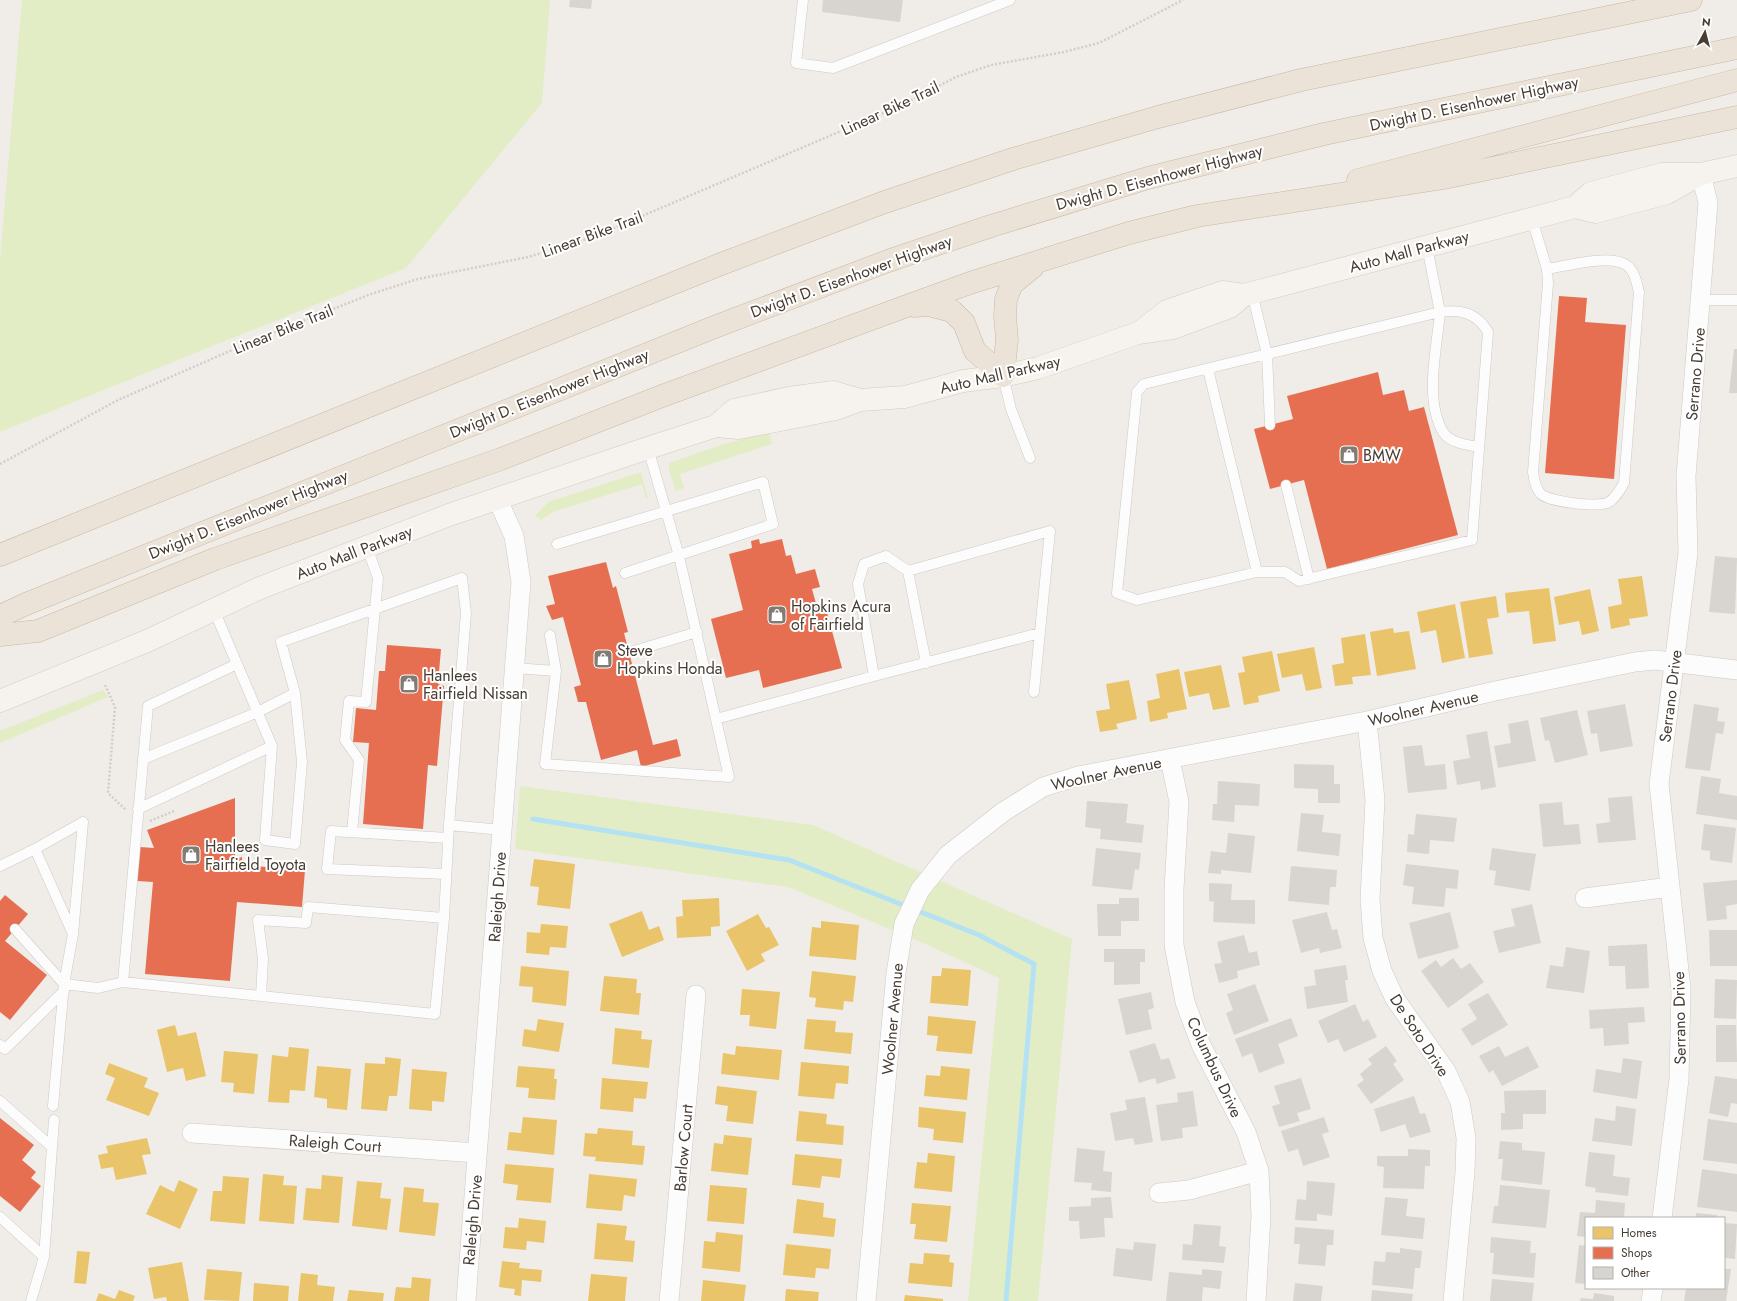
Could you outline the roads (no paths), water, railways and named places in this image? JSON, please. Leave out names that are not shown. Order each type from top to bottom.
[{"type":"highway","points":[[0,556],[721,264],[882,203],[998,164],[1158,117],[1301,80],[1685,1]]},
{"type":"highway","name":"Dwight D. Eisenhower Highway","points":[[0,616],[55,592],[717,326],[888,261],[991,226],[1148,178],[1324,134],[1737,48]]},
{"type":"highway","points":[[1278,204],[1374,175],[1737,80]]},
{"type":"highway","points":[[0,635],[38,631],[215,559],[501,459],[662,396],[904,307],[1040,261],[1129,233],[1197,216],[1444,178],[1737,117]]},
{"type":"highway","points":[[1003,376],[1007,340],[1005,316],[1006,298],[1012,284],[1040,261]]},
{"type":"highway","points":[[904,307],[929,305],[952,311],[964,323],[975,351],[1003,376]]},
{"type":"street","name":"Auto Mall Parkway","points":[[0,701],[147,641],[260,588],[497,498],[716,426],[734,410],[789,398],[832,392],[860,400],[905,397],[963,381],[1003,376],[1038,368],[1138,333],[1173,328],[1230,307],[1248,294],[1574,208],[1591,192],[1662,174],[1701,174],[1737,166]]},
{"type":"street","name":"Serrano Drive","points":[[1662,1217],[1679,1080],[1681,989],[1659,784],[1688,553],[1686,476],[1708,204],[1701,174]]},
{"type":"street","name":"Raleigh Drive","points":[[466,1301],[521,582],[519,558],[514,536],[497,498]]},
{"type":"street","name":"Woolner Avenue","points":[[866,1301],[900,939],[904,924],[920,890],[948,855],[1003,812],[1043,787],[1078,776],[1170,760],[1367,721],[1495,691],[1635,662],[1655,660],[1737,670]]},
{"type":"street","name":"De Soto Drive","points":[[1367,721],[1375,800],[1370,899],[1373,938],[1382,971],[1395,999],[1446,1071],[1460,1102],[1466,1138],[1465,1172],[1453,1301]]},
{"type":"street","name":"Columbus Drive","points":[[1170,760],[1179,802],[1174,890],[1174,944],[1185,1002],[1201,1045],[1246,1132],[1259,1171],[1261,1216],[1256,1301]]},
{"type":"street","points":[[1585,898],[1670,887]]},
{"type":"street","name":"Barlow Court","points":[[669,1301],[696,995]]},
{"type":"street","name":"Raleigh Court","points":[[192,1133],[477,1153]]},
{"type":"street","points":[[1159,1193],[1189,1190],[1259,1171]]},
{"type":"street","points":[[1651,1301],[1653,1289]]},
{"type":"lane","points":[[803,0],[796,63],[833,68],[1010,0]]},
{"type":"lane","points":[[1532,219],[1547,269],[1548,283],[1533,472],[1535,483],[1540,493],[1549,500],[1598,505],[1608,503],[1617,495],[1624,483],[1639,292],[1637,283],[1632,270],[1623,264],[1609,259],[1547,269]]},
{"type":"lane","points":[[1427,247],[1440,312],[1432,393],[1444,433],[1461,445],[1479,447]]},
{"type":"lane","points":[[1248,294],[1267,354],[1270,425]]},
{"type":"lane","points":[[1701,300],[1737,300]]},
{"type":"lane","points":[[1454,310],[1471,315],[1482,322],[1488,332],[1472,540],[1299,581],[1285,572],[1257,572],[1137,600],[1117,593],[1136,392],[1144,384],[1267,354],[1440,312],[1454,310]]},
{"type":"lane","points":[[1208,369],[1257,572]]},
{"type":"lane","points":[[1003,376],[1011,409],[1030,458]]},
{"type":"lane","points":[[550,635],[556,671],[545,764],[729,777],[679,556],[648,448]]},
{"type":"lane","points":[[558,544],[666,510],[763,482],[773,524],[625,573]]},
{"type":"lane","points":[[1286,485],[1309,579]]},
{"type":"lane","points":[[908,571],[1050,531],[1034,692]]},
{"type":"lane","points":[[352,832],[360,760],[345,740],[345,732],[349,701],[366,702],[378,578],[367,547]]},
{"type":"lane","points":[[874,676],[858,584],[864,564],[886,556],[908,571],[926,663]]},
{"type":"lane","points":[[0,1045],[4,1049],[64,987],[98,988],[123,982],[435,1014],[444,918],[448,838],[466,613],[462,578],[376,607],[281,642],[295,693],[302,762],[295,844],[265,840],[272,746],[214,610]]},
{"type":"lane","points":[[634,651],[697,632]]},
{"type":"lane","points":[[716,719],[1040,633]]},
{"type":"lane","points":[[123,982],[148,706],[237,664]]},
{"type":"lane","points":[[514,668],[556,671]]},
{"type":"lane","points":[[143,759],[258,712],[295,693]]},
{"type":"lane","points":[[138,809],[272,746]]},
{"type":"lane","points":[[0,866],[35,849],[83,822],[73,934],[64,987],[54,1106]]},
{"type":"lane","points":[[449,825],[502,830]]},
{"type":"lane","points":[[446,874],[327,869],[331,831],[448,838]]},
{"type":"lane","points":[[35,849],[73,934]]},
{"type":"lane","points":[[261,996],[263,959],[258,920],[306,924],[308,907],[444,918]]},
{"type":"lane","points":[[15,929],[64,987]]},
{"type":"lane","points":[[0,1101],[52,1147]]},
{"type":"lane","points":[[31,1301],[44,1257],[54,1120]]},
{"type":"lane","points":[[0,1217],[44,1257]]},
{"type":"waterway","points":[[533,819],[789,860],[979,935],[1034,964],[1006,1301]]},
{"type":"place","name":"BMW","points":[[1349,455]]},
{"type":"place","name":"Hopkins Acura of Fairfield","points":[[777,615]]},
{"type":"place","name":"Steve Hopkins Honda","points":[[603,659]]},
{"type":"place","name":"Hanlees Fairfield Nissan","points":[[409,684]]},
{"type":"place","name":"Hanlees Fairfield Toyota","points":[[191,855]]}]
